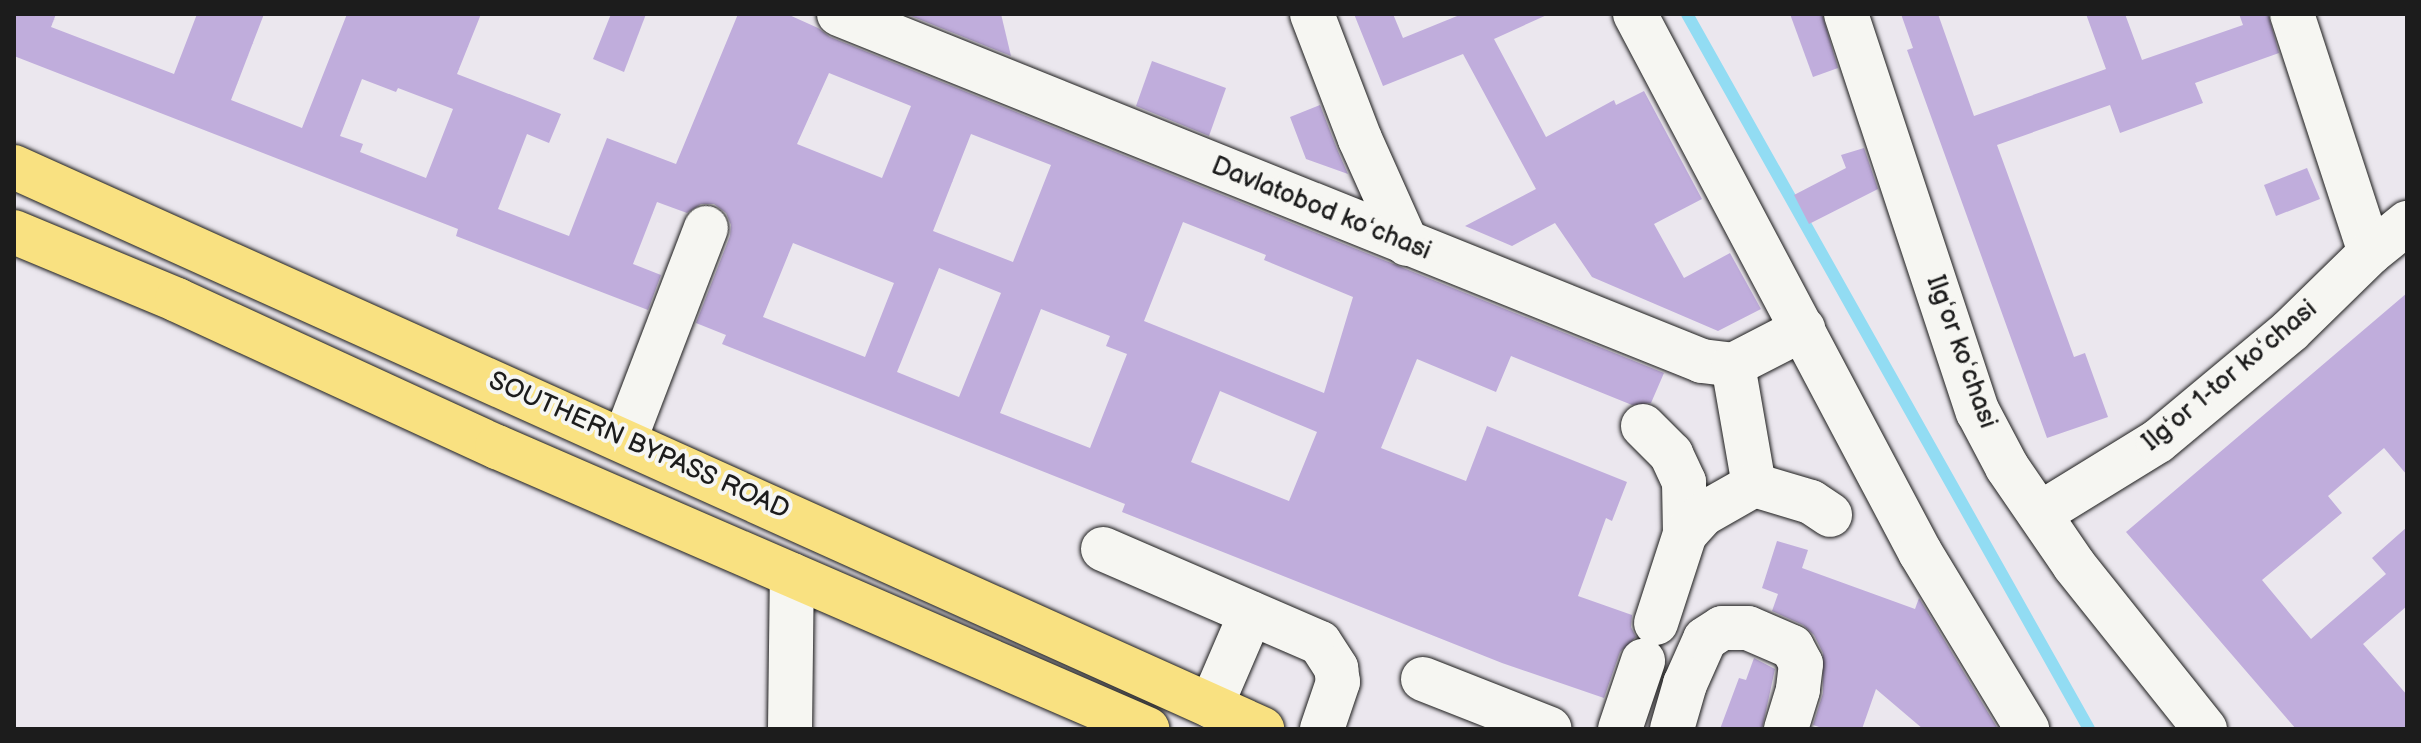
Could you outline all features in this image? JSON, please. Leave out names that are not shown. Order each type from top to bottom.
[{"type":"highway","name":"SOUTHERN BYPASS ROAD","points":[[14,167],[625,439],[1262,729]]},
{"type":"highway","points":[[15,235],[177,300],[497,447],[1147,729]]},
{"type":"street","points":[[1312,14],[1360,139],[1407,244]]},
{"type":"street","points":[[1635,14],[1920,552],[2027,729]]},
{"type":"street","name":"Ilgʻor koʻchasi","points":[[1846,14],[1978,412],[2007,467],[2074,565],[2205,729]]},
{"type":"street","points":[[2292,14],[2370,253]]},
{"type":"street","name":"Davlatobod koʻchasi","points":[[851,17],[1702,361],[1733,365]]},
{"type":"street","name":"Ilgʻor 1-tor koʻchasi","points":[[2041,513],[2158,441],[2290,331],[2370,253],[2407,223]]},
{"type":"street","points":[[625,439],[706,228]]},
{"type":"street","points":[[1754,485],[1733,365],[1803,329]]},
{"type":"street","points":[[1620,729],[1685,534],[1684,482],[1671,454],[1643,426]]},
{"type":"street","points":[[1685,534],[1703,514],[1754,485],[1811,502],[1830,515]]},
{"type":"street","points":[[1103,549],[1320,643],[1330,655],[1338,682],[1322,729]]},
{"type":"street","points":[[790,729],[792,575]]},
{"type":"street","points":[[1211,706],[1251,613]]},
{"type":"street","points":[[1672,729],[1685,684],[1705,639],[1722,628],[1748,628],[1792,647],[1801,664],[1798,690],[1786,729]]},
{"type":"street","points":[[1423,679],[1550,729]]},
{"type":"building","points":[[14,14],[56,14],[51,27],[174,74],[197,14],[264,14],[231,100],[302,128],[347,14],[481,14],[457,74],[561,114],[549,143],[527,134],[498,209],[569,236],[607,138],[676,164],[738,14],[787,14],[830,37],[1664,373],[1651,403],[1632,405],[1511,356],[1496,392],[1417,359],[1381,448],[1466,481],[1487,426],[1627,482],[1612,521],[1606,518],[1578,596],[1632,615],[1631,627],[1636,637],[1620,652],[1604,698],[1502,663],[1122,512],[1125,504],[722,344],[726,335],[696,323],[730,236],[731,225],[726,213],[714,204],[701,204],[687,213],[657,202],[633,264],[661,275],[648,310],[456,236],[458,229],[14,56]],"holes":[[[829,73],[911,106],[882,178],[797,144]],[[362,79],[396,92],[398,88],[453,109],[426,178],[360,152],[363,144],[340,136]],[[971,134],[1051,165],[1013,262],[933,231]],[[1183,222],[1266,255],[1264,260],[1353,297],[1324,393],[1144,321]],[[793,243],[894,283],[865,357],[763,317]],[[939,268],[1001,293],[959,397],[897,372]],[[1041,309],[1110,336],[1106,346],[1127,354],[1090,448],[1000,413]],[[1220,391],[1317,432],[1289,501],[1191,462]]]},
{"type":"building","points":[[611,14],[646,14],[624,72],[593,59]]},
{"type":"building","points":[[906,14],[1001,14],[1011,56]]},
{"type":"building","points":[[1354,14],[1393,14],[1403,38],[1462,14],[1549,14],[1494,39],[1546,137],[1614,100],[1616,105],[1644,91],[1702,199],[1654,224],[1684,278],[1730,253],[1761,309],[1718,331],[1592,277],[1555,223],[1512,246],[1465,226],[1536,189],[1463,54],[1383,86]]},
{"type":"building","points":[[1790,14],[1822,14],[1838,68],[1813,77]]},
{"type":"building","points":[[1901,14],[1938,14],[1974,116],[2106,69],[2086,14],[2125,14],[2142,60],[2243,25],[2239,14],[2268,14],[2279,53],[2195,83],[2203,103],[2120,133],[2110,105],[1997,145],[2074,357],[2085,353],[2108,417],[2047,438],[1907,50],[1913,48]]},
{"type":"building","points":[[1152,61],[1226,88],[1209,136],[1136,106]]},
{"type":"building","points":[[1320,105],[1348,174],[1306,159],[1290,117]]},
{"type":"building","points":[[1864,148],[1878,189],[1809,224],[1794,195],[1846,168],[1841,155]]},
{"type":"building","points":[[2307,168],[2320,199],[2276,216],[2264,185]]},
{"type":"building","points":[[2407,293],[2407,475],[2384,448],[2328,496],[2342,513],[2262,580],[2311,639],[2386,574],[2372,558],[2407,527],[2407,606],[2363,644],[2407,695],[2407,729],[2296,729],[2126,532]]},
{"type":"building","points":[[1777,541],[1808,550],[1802,568],[1915,609],[1919,598],[1998,729],[1923,729],[1876,689],[1862,729],[1825,729],[1813,725],[1823,693],[1823,653],[1814,635],[1803,625],[1772,611],[1778,594],[1762,588]]},
{"type":"building","points":[[1754,658],[1775,669],[1762,729],[1720,729],[1739,678],[1746,680]]},
{"type":"waterway","points":[[1687,14],[2089,729]]}]
